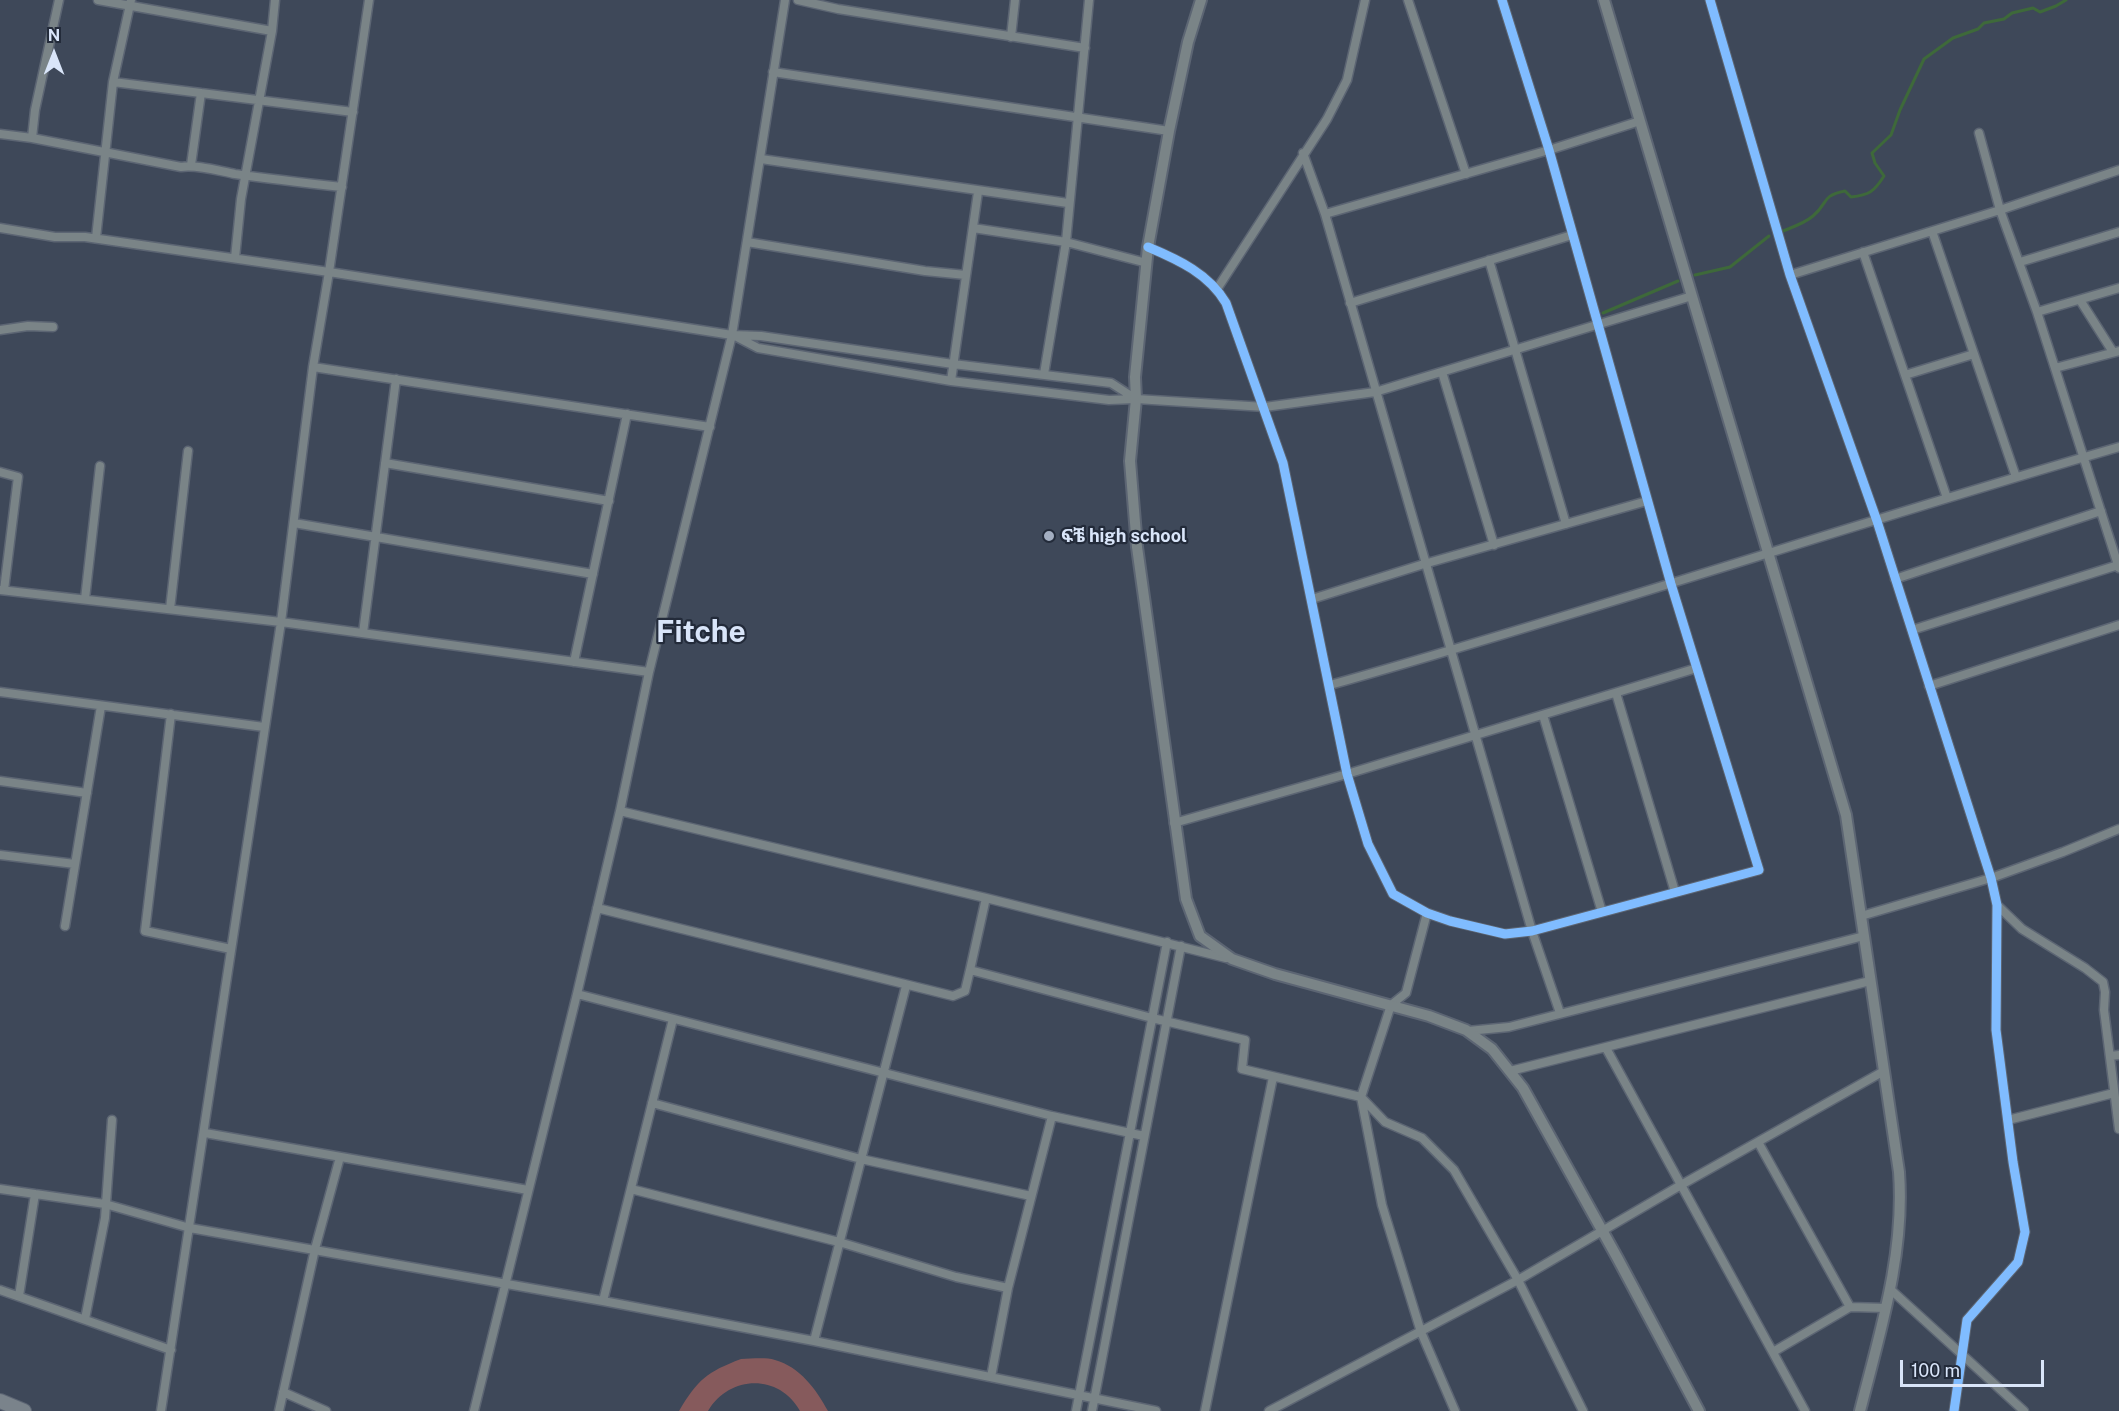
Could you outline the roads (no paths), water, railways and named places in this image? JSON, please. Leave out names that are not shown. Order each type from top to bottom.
[{"type":"highway","points":[[0,1401],[24,1411]]},
{"type":"street","points":[[32,138],[35,110],[59,0]]},
{"type":"street","points":[[98,0],[131,3],[272,31]]},
{"type":"street","points":[[235,258],[244,175],[272,31],[275,0]]},
{"type":"street","points":[[161,1411],[281,622],[313,367],[369,0]]},
{"type":"street","points":[[474,1411],[577,994],[650,672],[732,335],[785,0]]},
{"type":"street","points":[[798,0],[838,9],[1085,48]]},
{"type":"street","points":[[838,9],[848,0]]},
{"type":"street","points":[[1011,37],[1015,0]]},
{"type":"street","points":[[1044,374],[1065,242],[1089,0]]},
{"type":"street","points":[[1201,0],[1188,42],[1148,248],[1135,377],[1136,399],[1130,461],[1136,536],[1186,899],[1200,936],[1232,959]]},
{"type":"street","points":[[1217,289],[1327,119],[1347,80],[1365,0]]},
{"type":"street","points":[[1408,0],[1466,174]]},
{"type":"street","points":[[1148,248],[1183,262],[1217,289],[1226,303],[1265,407],[1283,463],[1347,774],[1368,844],[1393,894],[1427,913],[1450,921],[1506,934],[1532,931],[1759,870],[1671,584],[1549,150],[1502,0]]},
{"type":"street","points":[[1604,0],[1846,815],[1901,1198],[1897,1256],[1860,1411]]},
{"type":"street","points":[[1710,0],[1790,275],[1877,521],[1991,878],[1996,904],[1996,1030],[2013,1162],[2025,1232],[2018,1262],[1967,1320],[1954,1411]]},
{"type":"street","points":[[96,238],[113,82],[131,3]]},
{"type":"street","points":[[773,72],[1169,131]]},
{"type":"street","points":[[113,82],[353,112]]},
{"type":"street","points":[[191,165],[201,93]]},
{"type":"street","points":[[1325,214],[1549,150],[1640,121]]},
{"type":"street","points":[[1912,630],[2119,566],[2037,312],[2000,210],[1979,133]]},
{"type":"street","points":[[0,134],[181,166],[191,165],[244,175],[342,187]]},
{"type":"street","points":[[1303,153],[1325,214],[1424,564],[1532,931],[1560,1012]]},
{"type":"street","points":[[761,159],[978,192],[1068,203]]},
{"type":"street","points":[[1790,275],[2119,171]]},
{"type":"street","points":[[951,381],[978,192]]},
{"type":"street","points":[[0,228],[55,237],[96,238],[235,258],[732,335],[761,336],[953,364],[1111,383],[1136,399]]},
{"type":"street","points":[[973,228],[1065,242],[1147,264]]},
{"type":"street","points":[[1932,231],[2016,477]]},
{"type":"street","points":[[2020,262],[2119,232]]},
{"type":"street","points":[[1350,303],[1572,235]]},
{"type":"street","points":[[747,242],[926,271],[966,275]]},
{"type":"street","points":[[1863,252],[1947,498]]},
{"type":"street","points":[[1489,260],[1566,524]]},
{"type":"street","points":[[2037,312],[2119,288]]},
{"type":"street","points":[[732,335],[758,348],[951,381],[1109,400],[1136,399],[1265,407],[1375,392],[1692,296]]},
{"type":"street","points":[[2055,368],[2116,352],[2080,300]]},
{"type":"street","points":[[0,330],[28,326],[53,327]]},
{"type":"street","points":[[1905,375],[1974,354]]},
{"type":"street","points":[[313,367],[710,427]]},
{"type":"street","points":[[1442,372],[1494,544]]},
{"type":"street","points":[[363,633],[396,379]]},
{"type":"street","points":[[574,662],[627,414]]},
{"type":"street","points":[[1330,685],[1451,651],[1768,552],[2119,447]]},
{"type":"street","points":[[170,609],[188,451]]},
{"type":"street","points":[[385,463],[609,501]]},
{"type":"street","points":[[85,600],[100,466]]},
{"type":"street","points":[[0,472],[18,477],[2,590],[281,622],[650,672]]},
{"type":"street","points":[[1312,599],[1424,564],[1647,501]]},
{"type":"street","points":[[1895,579],[2101,511]]},
{"type":"street","points":[[294,523],[593,574]]},
{"type":"street","points":[[1929,686],[2119,625]]},
{"type":"street","points":[[1174,823],[1347,774],[1697,668]]},
{"type":"street","points":[[0,692],[264,727]]},
{"type":"street","points":[[1616,693],[1675,892]]},
{"type":"street","points":[[65,926],[101,706]]},
{"type":"street","points":[[171,714],[145,931],[231,950]]},
{"type":"street","points":[[1543,715],[1602,912]]},
{"type":"street","points":[[0,781],[87,792]]},
{"type":"street","points":[[620,811],[1181,945],[1275,974],[1391,1005],[1468,1031],[1492,1049],[1523,1088],[1699,1411]]},
{"type":"street","points":[[1861,916],[1991,878],[2119,829]]},
{"type":"street","points":[[0,855],[75,864]]},
{"type":"street","points":[[597,908],[954,996],[965,991],[986,898]]},
{"type":"street","points":[[1996,904],[2022,929],[2085,968],[2103,982],[2104,1010],[2114,1055],[2114,1093],[2119,1129]]},
{"type":"street","points":[[1427,913],[1406,993],[1391,1005],[1361,1097],[1382,1205],[1420,1332],[1455,1411]]},
{"type":"street","points":[[1468,1031],[1509,1027],[1560,1012],[1864,936]]},
{"type":"street","points":[[1076,1411],[1167,942]]},
{"type":"street","points":[[1092,1411],[1181,945]]},
{"type":"street","points":[[970,970],[1166,1022],[1245,1040],[1242,1069],[1361,1097],[1385,1122],[1422,1138],[1454,1170],[1518,1280],[1583,1411]]},
{"type":"street","points":[[1510,1071],[1870,981]]},
{"type":"street","points":[[814,1341],[906,986]]},
{"type":"street","points":[[577,994],[1052,1116],[1144,1136]]},
{"type":"street","points":[[603,1300],[673,1019]]},
{"type":"street","points":[[1606,1048],[1805,1411]]},
{"type":"street","points":[[1269,1411],[1518,1280],[1884,1071]]},
{"type":"street","points":[[1205,1411],[1273,1077]]},
{"type":"street","points":[[2008,1120],[2114,1093]]},
{"type":"street","points":[[652,1103],[861,1159],[1031,1196]]},
{"type":"street","points":[[990,1377],[1008,1288],[1052,1116]]},
{"type":"street","points":[[85,1319],[105,1218],[112,1120]]},
{"type":"street","points":[[205,1133],[528,1190]]},
{"type":"street","points":[[1758,1142],[1850,1307]]},
{"type":"street","points":[[279,1411],[315,1249],[340,1157]]},
{"type":"street","points":[[0,1189],[105,1204],[190,1228],[603,1300],[1156,1411]]},
{"type":"street","points":[[631,1189],[839,1242],[956,1277],[1008,1288]]},
{"type":"street","points":[[19,1296],[35,1194]]},
{"type":"street","points":[[1890,1289],[2024,1411]]},
{"type":"street","points":[[0,1290],[171,1350]]},
{"type":"street","points":[[1773,1352],[1850,1307],[1886,1308]]},
{"type":"street","points":[[283,1392],[326,1411]]},
{"type":"waterway","points":[[1783,231],[1810,218],[1832,195],[1845,191],[1851,197],[1862,195],[1877,186],[1884,176],[1875,163],[1872,153],[1891,135],[1924,59],[1953,38],[1978,29],[1984,23],[2004,19],[2012,13],[2033,8],[2040,12],[2066,0]]},
{"type":"waterway","points":[[1695,275],[1730,267],[1769,236]]},
{"type":"waterway","points":[[1603,313],[1678,281]]},
{"type":"place","name":"ፍቼ high school","points":[[1049,536]]},
{"type":"district","name":"Fitche","points":[[701,633]]}]
